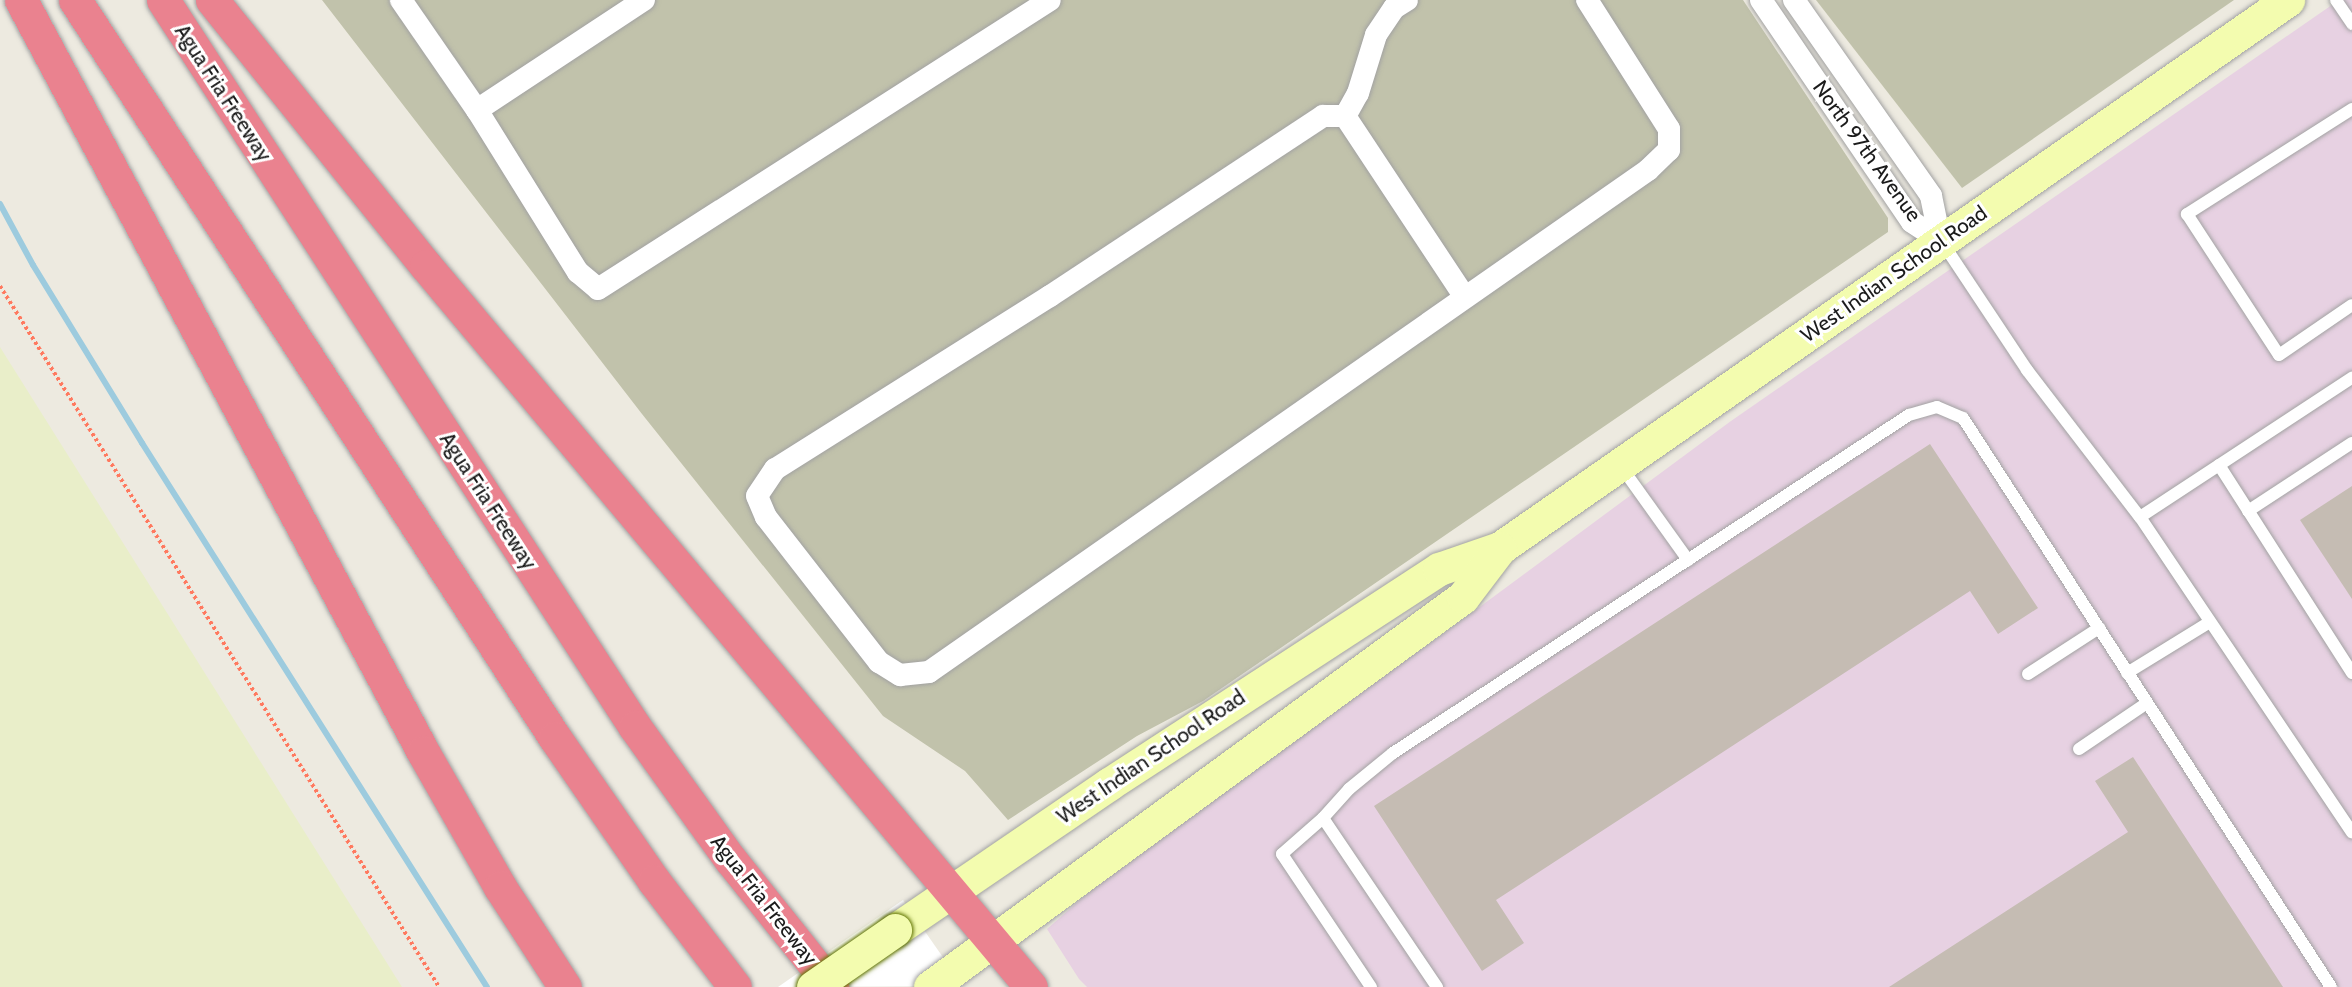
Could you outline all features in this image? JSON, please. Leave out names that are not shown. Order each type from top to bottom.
[{"type":"highway","points":[[21,0],[423,752],[500,887],[565,987]]},
{"type":"highway","points":[[75,0],[555,738],[735,987]]},
{"type":"highway","name":"Agua Fria Freeway","points":[[163,0],[635,727],[730,859],[832,987]]},
{"type":"highway","points":[[212,0],[418,258],[1031,987]]},
{"type":"main road","name":"West Indian School Road","points":[[813,987],[951,892],[1438,568],[1500,548],[2288,0]]},
{"type":"main road","name":"West Indian School Road","points":[[941,979],[1463,597],[1500,548]]},
{"type":"street","points":[[401,0],[477,110],[578,272],[598,288],[1050,0]]},
{"type":"street","points":[[477,110],[644,0]]},
{"type":"street","points":[[1345,116],[1358,93],[1376,35],[1394,8],[1407,0]]},
{"type":"street","points":[[1345,116],[1323,116],[1040,302],[775,469],[757,496],[766,517],[879,662],[900,675],[928,672],[1648,170],[1669,150],[1669,129],[1587,0]]},
{"type":"street","name":"North 97th Avenue","points":[[1761,0],[1912,222],[1940,240]]},
{"type":"street","name":"North 97th Avenue","points":[[1794,0],[1930,196],[1940,240]]},
{"type":"street","points":[[1345,116],[1465,297]]},
{"type":"lane","points":[[2336,0],[2352,24]]},
{"type":"lane","points":[[2352,109],[2187,214],[2278,355],[2352,305]]},
{"type":"lane","points":[[1940,240],[2027,370],[2140,517],[2352,832]]},
{"type":"lane","points":[[2140,517],[2352,378]]},
{"type":"lane","points":[[1371,987],[1282,854],[1323,818],[1349,789],[1393,753],[1909,415],[1937,407],[1963,418],[2331,987]]},
{"type":"lane","points":[[2248,511],[2352,442]]},
{"type":"lane","points":[[1620,465],[1688,560]]},
{"type":"lane","points":[[2219,465],[2352,673]]},
{"type":"lane","points":[[2127,673],[2210,622]]},
{"type":"lane","points":[[2028,674],[2099,628]]},
{"type":"lane","points":[[2079,749],[2147,703]]},
{"type":"lane","points":[[1323,818],[1437,987]]},
{"type":"path","points":[[0,286],[440,987]]},
{"type":"shaded area","points":[[322,0],[1743,0],[1888,218],[1888,232],[1203,701],[1137,736],[1008,820],[965,771],[883,716],[642,414]]},
{"type":"shaded area","points":[[1816,0],[2234,0],[1962,188]]},
{"type":"shaded area","points":[[2339,0],[2352,0],[2352,987],[1087,987],[1079,979],[1047,929],[1144,844],[1286,741],[1435,640],[1731,421]]},
{"type":"shaded area","points":[[0,347],[402,987],[0,987]]},
{"type":"pier","points":[[903,900],[963,986],[778,987]]},
{"type":"building","points":[[1930,444],[2038,608],[1998,634],[1970,591],[1496,900],[1524,943],[1482,971],[1374,806]]},
{"type":"building","points":[[2352,486],[2352,599],[2300,520]]},
{"type":"building","points":[[2133,757],[2283,987],[1889,987],[2128,832],[2095,781]]},
{"type":"waterway","points":[[0,204],[33,265],[142,443],[487,987]]}]
